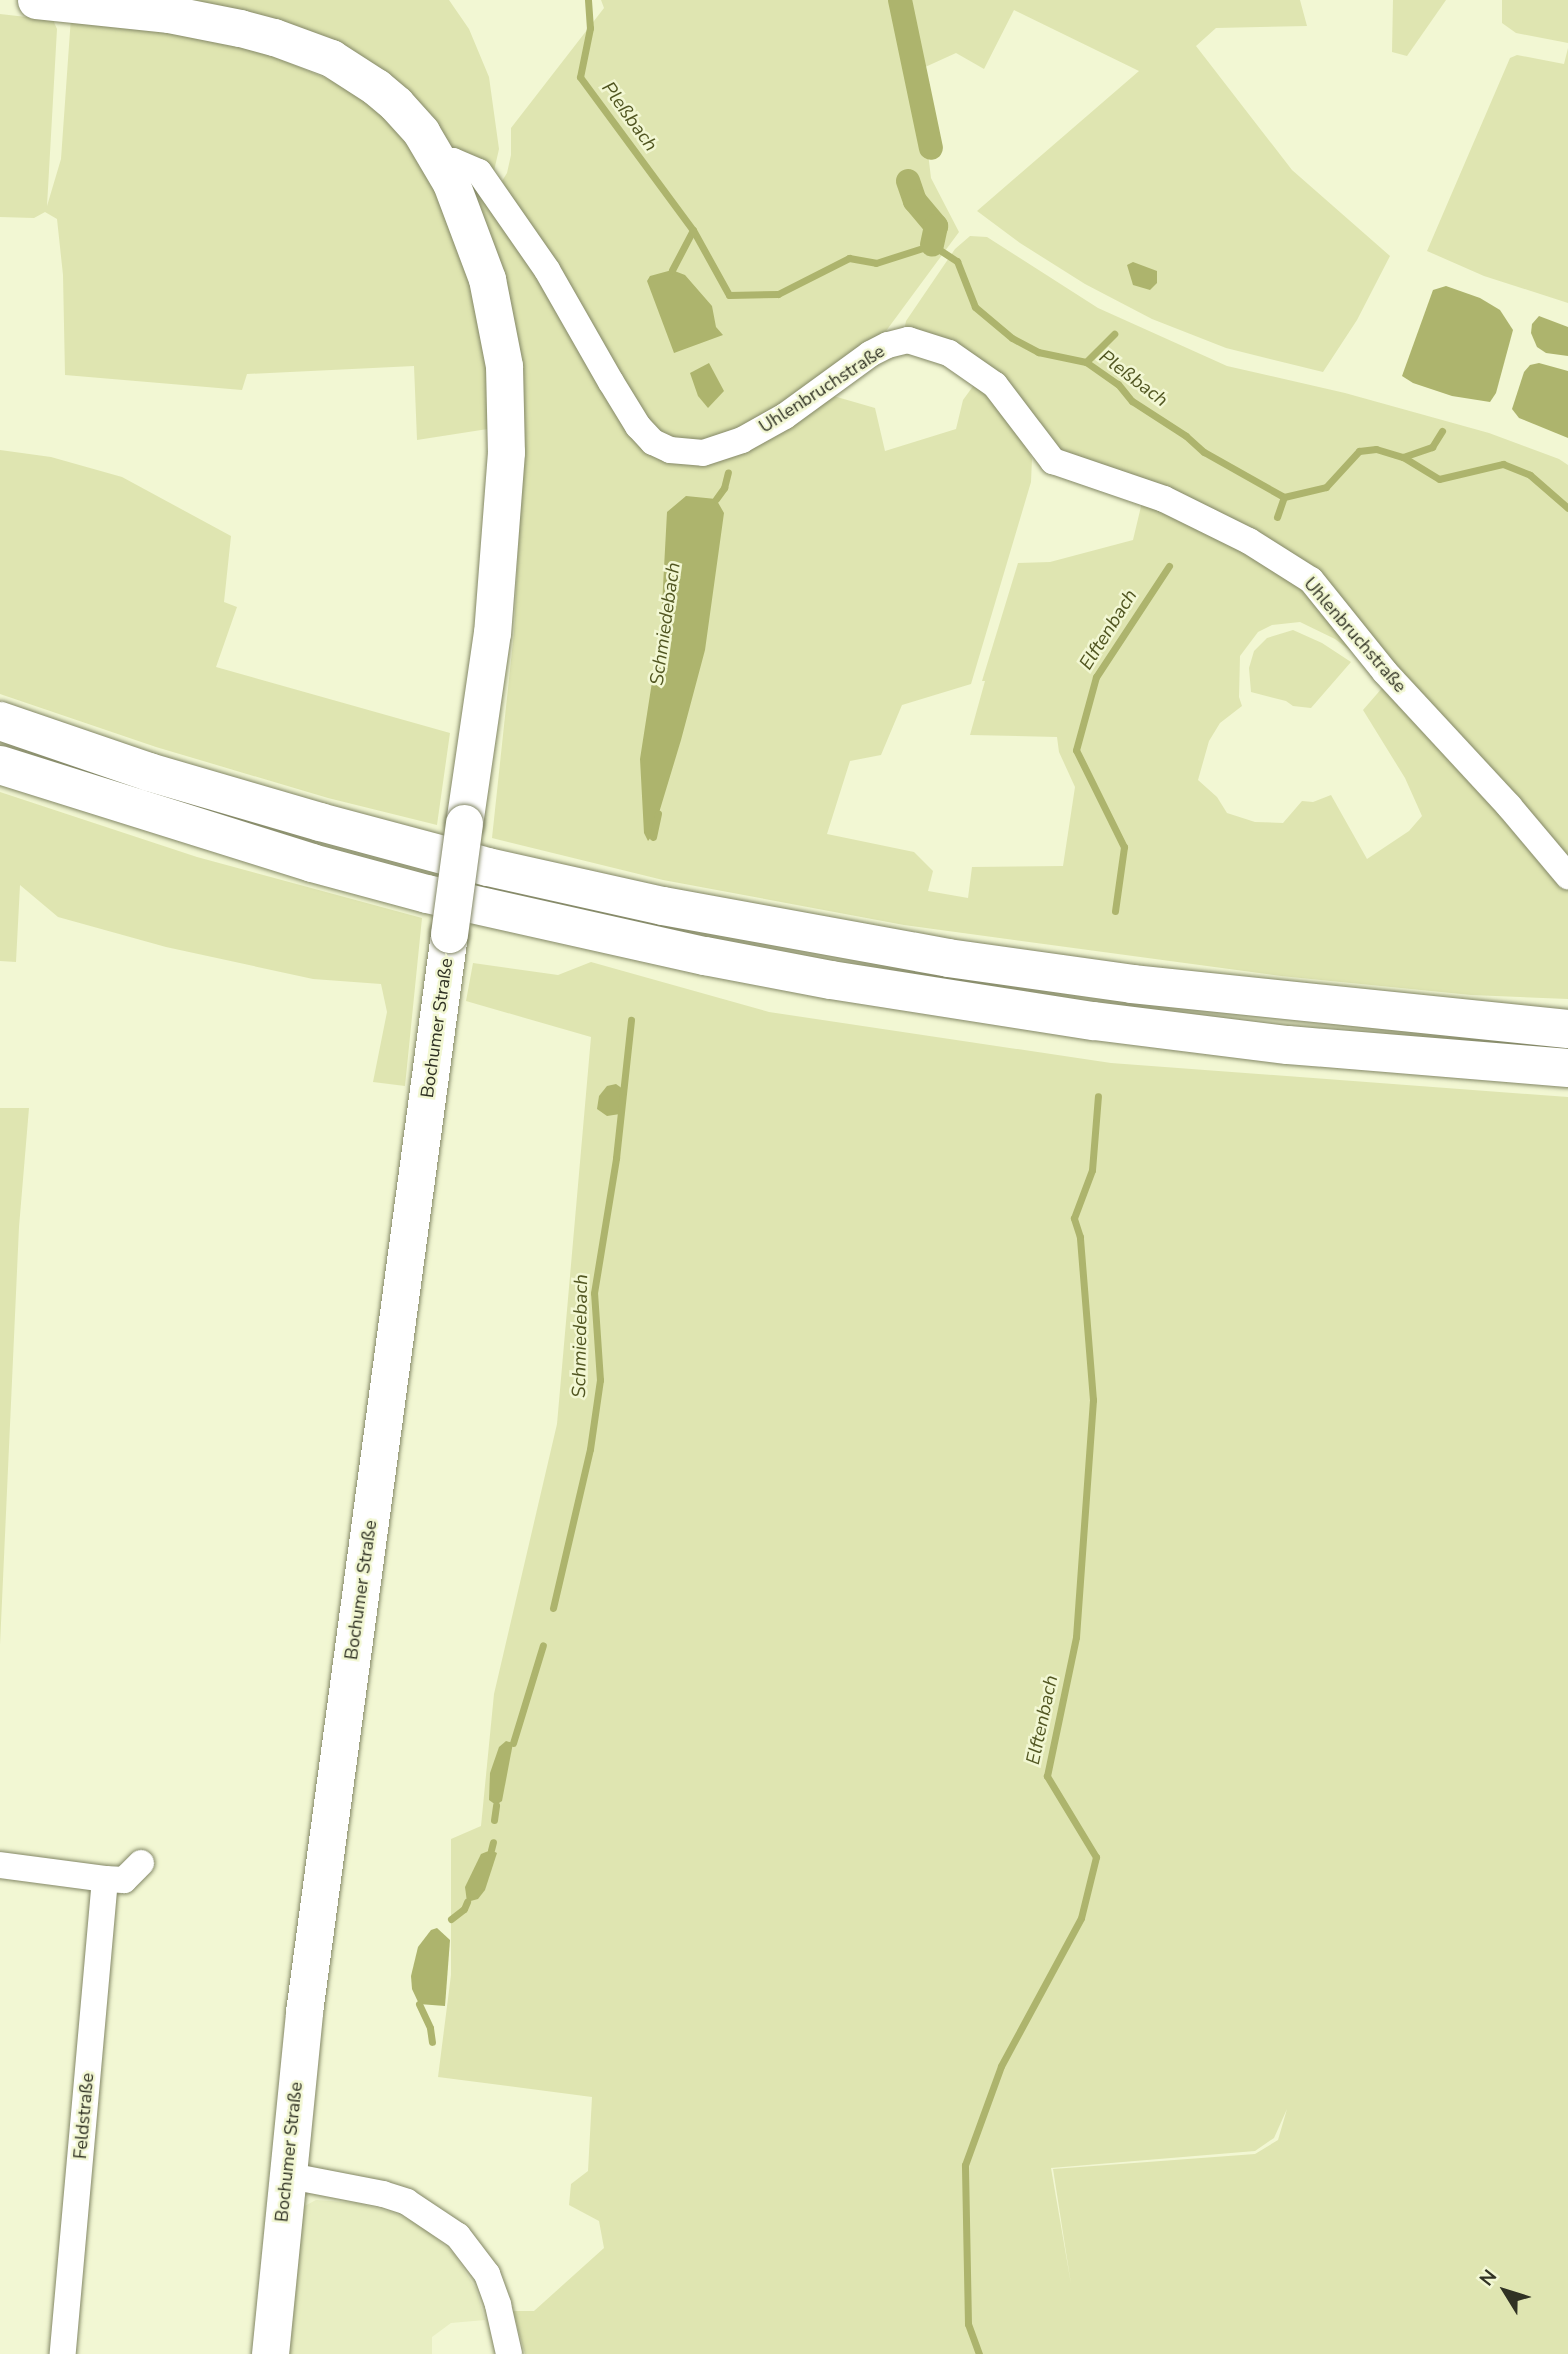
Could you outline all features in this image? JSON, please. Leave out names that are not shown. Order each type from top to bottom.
[{"type":"highway","points":[[0,721],[149,772],[333,825],[488,867],[663,906],[948,958],[1132,984],[1568,1030]]},
{"type":"highway","points":[[0,765],[147,814],[337,870],[569,928],[730,961],[957,1001],[1094,1021],[1288,1045],[1568,1068]]},
{"type":"main road","name":"Bochumer Straße","points":[[36,0],[169,14],[240,28],[306,48],[354,71],[376,87],[421,132],[440,161],[463,211],[487,279],[503,366],[506,453],[494,610],[333,1785],[285,2175],[270,2354]]},
{"type":"street","name":"Uhlenbruchstraße","points":[[440,161],[453,161],[480,172],[547,270],[638,426],[653,442],[670,450],[703,453],[742,440],[785,416],[870,354],[888,345],[908,340],[950,353],[995,386],[1053,461],[1164,499],[1250,541],[1311,580],[1385,673],[1490,786],[1568,876]]},
{"type":"street","points":[[0,1865],[124,1881],[141,1863]]},
{"type":"street","name":"Feldstraße","points":[[63,2354],[106,1879]]},
{"type":"street","points":[[285,2175],[407,2202],[458,2236],[487,2274],[498,2305],[509,2354]]},
{"type":"shaded area","points":[[181,0],[449,0],[469,29],[489,77],[499,149],[494,171],[440,140],[416,106]]},
{"type":"shaded area","points":[[601,0],[1300,0],[1307,26],[1216,28],[1196,46],[1292,170],[1390,256],[1357,320],[1323,372],[1226,348],[1152,319],[1085,284],[1020,243],[977,211],[1139,71],[1014,10],[984,69],[956,53],[923,68],[924,120],[931,178],[959,232],[886,331],[822,384],[744,430],[693,445],[661,436],[641,414],[502,181],[507,173],[511,155],[511,128],[604,8]]},
{"type":"shaded area","points":[[1393,0],[1446,0],[1407,56],[1392,52]]},
{"type":"shaded area","points":[[1502,0],[1568,0],[1568,43],[1516,33],[1502,23]]},
{"type":"shaded area","points":[[0,14],[53,20],[57,29],[47,206],[61,159],[71,17],[194,32],[277,58],[350,88],[386,116],[413,146],[437,186],[471,278],[488,364],[494,428],[417,440],[414,366],[247,374],[242,390],[65,375],[63,275],[57,219],[45,212],[34,218],[0,217]]},
{"type":"shaded area","points":[[1568,48],[1568,303],[1484,276],[1427,251],[1510,58],[1517,55],[1564,64]]},
{"type":"shaded area","points":[[484,190],[658,459],[830,395],[875,408],[885,451],[956,429],[963,400],[979,378],[1014,422],[1032,459],[1031,482],[971,684],[902,705],[881,755],[850,761],[827,834],[914,852],[933,871],[928,891],[968,898],[972,867],[1063,866],[1075,787],[1059,752],[1057,737],[970,735],[985,681],[982,681],[1018,563],[1050,562],[1133,540],[1143,498],[1282,565],[1356,655],[1335,639],[1300,622],[1272,625],[1258,632],[1240,656],[1239,697],[1242,706],[1220,723],[1209,741],[1198,780],[1217,797],[1227,813],[1255,822],[1283,823],[1302,801],[1313,802],[1331,795],[1367,859],[1409,831],[1422,816],[1405,778],[1363,710],[1383,687],[1568,886],[1568,999],[1471,995],[1281,976],[904,925],[663,880],[492,838],[514,632],[521,494],[469,193]]},
{"type":"shaded area","points":[[970,236],[987,237],[1098,308],[1227,366],[1345,393],[1489,433],[1559,459],[1568,465],[1568,868],[1340,605],[1055,450],[1027,418],[904,331],[906,321],[955,249]]},
{"type":"shaded area","points":[[0,450],[51,457],[122,477],[231,536],[224,602],[237,607],[216,667],[450,733],[437,825],[328,798],[156,747],[0,694]]},
{"type":"shaded area","points":[[1293,630],[1322,643],[1351,662],[1311,708],[1293,706],[1286,701],[1251,692],[1249,668],[1254,651],[1267,638]]},
{"type":"shaded area","points":[[0,792],[197,857],[422,918],[405,1086],[373,1082],[387,1012],[381,984],[313,979],[166,947],[58,917],[20,885],[16,962],[0,961]]},
{"type":"shaded area","points":[[591,962],[769,1012],[1111,1063],[1568,1097],[1568,2354],[525,2354],[513,2311],[534,2311],[604,2248],[599,2221],[569,2205],[571,2184],[588,2171],[592,2097],[438,2077],[451,1975],[451,1839],[481,1826],[494,1694],[557,1424],[591,1037],[466,1001],[473,963],[558,975]],"holes":[[[1287,2109],[1278,2140],[1255,2154],[1053,2169],[1071,2284],[1051,2168],[1255,2151],[1274,2138]]]},
{"type":"shaded area","points":[[0,1108],[29,1108],[19,1227],[0,1645]]},
{"type":"shaded area","points":[[316,2200],[357,2203],[394,2213],[422,2226],[454,2254],[476,2289],[485,2320],[451,2323],[432,2337],[432,2354],[287,2354],[301,2208]]},
{"type":"water","points":[[1133,262],[1157,271],[1157,283],[1150,290],[1133,285],[1127,265]]},
{"type":"water","points":[[672,270],[685,275],[712,306],[716,327],[723,335],[674,353],[647,281],[650,276]]},
{"type":"water","points":[[1446,286],[1480,298],[1500,310],[1513,330],[1496,393],[1490,402],[1452,396],[1413,383],[1402,376],[1433,290]]},
{"type":"water","points":[[1539,316],[1568,327],[1568,356],[1546,353],[1537,347],[1531,333],[1532,324]]},
{"type":"water","points":[[709,363],[724,391],[708,408],[698,396],[690,373]]},
{"type":"water","points":[[1539,363],[1568,371],[1568,438],[1519,418],[1512,409],[1524,372],[1530,365]]},
{"type":"water","points":[[686,496],[716,499],[724,513],[705,650],[681,740],[652,836],[648,841],[644,833],[640,759],[661,624],[667,512]]},
{"type":"water","points":[[616,1084],[623,1089],[620,1114],[607,1116],[597,1109],[599,1096],[607,1086]]},
{"type":"water","points":[[506,1741],[513,1743],[502,1801],[496,1805],[489,1800],[490,1773],[499,1747]]},
{"type":"water","points":[[491,1850],[497,1853],[485,1890],[478,1899],[467,1902],[465,1887],[481,1854]]},
{"type":"water","points":[[437,1928],[450,1940],[445,2006],[419,2004],[412,1989],[411,1976],[418,1947],[431,1930]]},
{"type":"waterway","name":"Pleßbach","points":[[588,0],[590,28],[580,77],[693,230],[729,295],[778,294],[849,258],[876,263],[932,245],[957,261],[975,307],[1012,338],[1038,352],[1086,362],[1118,384],[1132,401],[1186,436],[1204,452],[1284,497],[1326,487],[1359,451],[1376,449],[1403,457],[1439,479],[1503,464],[1530,475],[1568,508]]},
{"type":"waterway","points":[[900,0],[931,148]]},
{"type":"waterway","points":[[908,181],[915,201],[936,226],[932,245]]},
{"type":"waterway","points":[[672,270],[693,230]]},
{"type":"waterway","points":[[1086,362],[1114,334]]},
{"type":"waterway","points":[[1403,457],[1432,447],[1442,431]]},
{"type":"waterway","points":[[716,499],[724,488],[728,472]]},
{"type":"waterway","points":[[1277,517],[1284,497]]},
{"type":"waterway","name":"Elftenbach","points":[[1115,911],[1124,847],[1076,750],[1096,677],[1169,566]]},
{"type":"waterway","points":[[653,837],[658,814]]},
{"type":"waterway","name":"Schmiedebach","points":[[553,1608],[590,1449],[600,1380],[594,1293],[616,1158],[631,1020]]},
{"type":"waterway","name":"Elftenbach","points":[[979,2354],[968,2324],[965,2165],[1001,2066],[1081,1918],[1096,1857],[1047,1776],[1076,1637],[1093,1400],[1080,1237],[1074,1218],[1092,1170],[1098,1096]]},
{"type":"waterway","name":"Schmiedebach","points":[[513,1743],[543,1645]]},
{"type":"waterway","name":"Schmiedebach","points":[[494,1820],[496,1805]]},
{"type":"waterway","name":"Schmiedebach","points":[[491,1850],[493,1842]]},
{"type":"waterway","name":"Schmiedebach","points":[[451,1919],[464,1909],[467,1902]]},
{"type":"waterway","name":"Schmiedebach","points":[[419,2004],[430,2028],[432,2042]]}]
